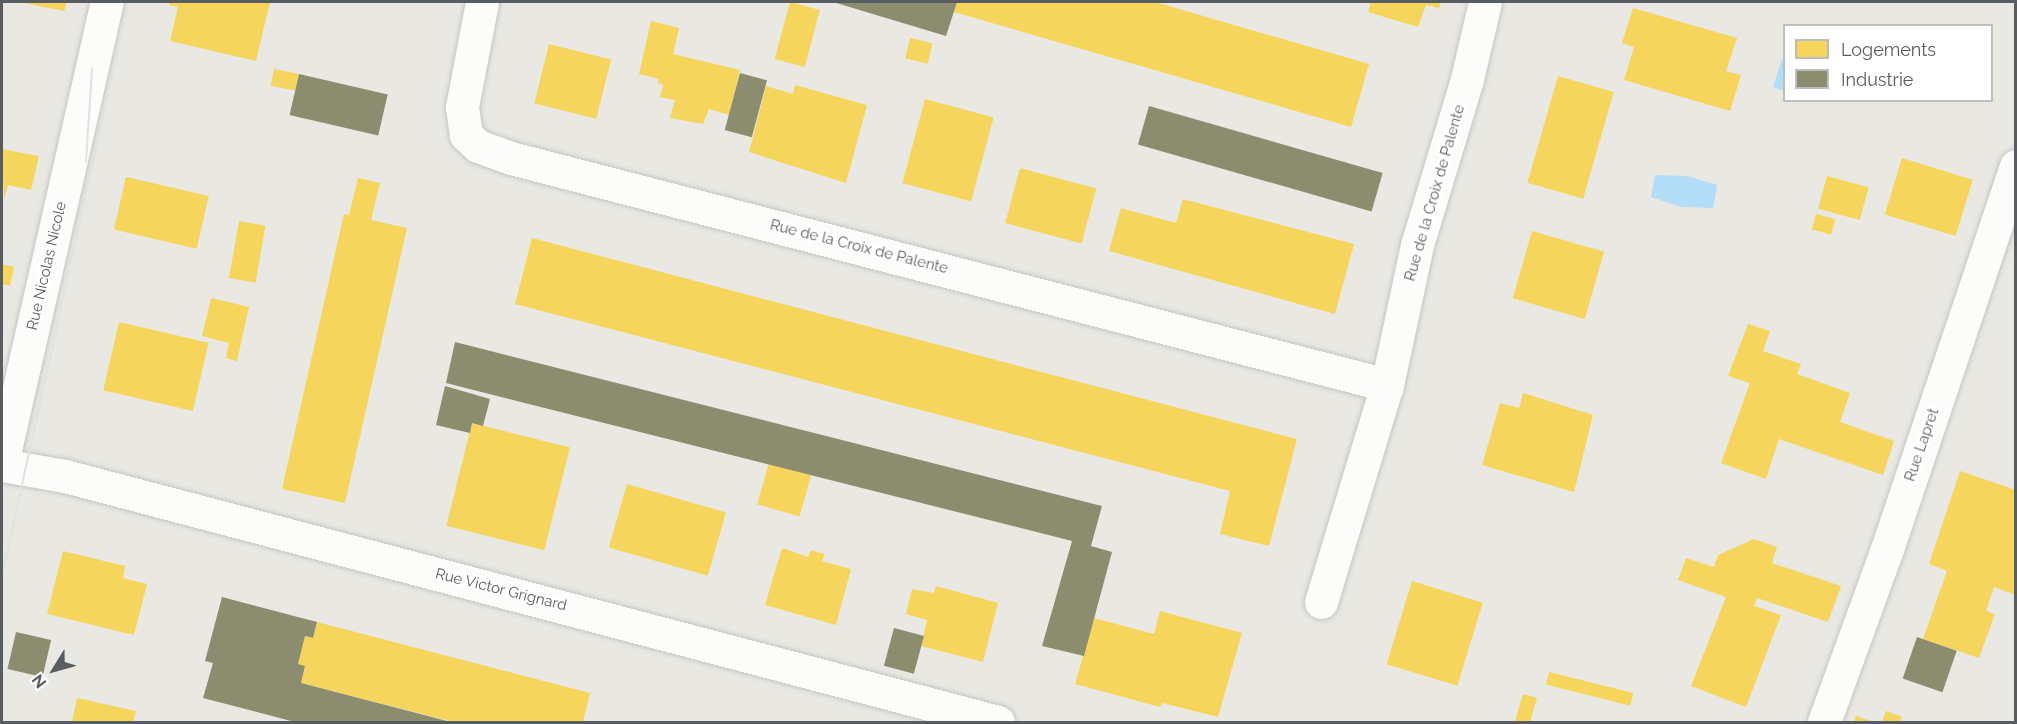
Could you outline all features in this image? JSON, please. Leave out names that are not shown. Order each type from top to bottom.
[{"type":"street","name":"Rue Nicolas Nicole","points":[[2,464],[107,2]]},
{"type":"street","name":"Rue de la Croix de Palente","points":[[482,2],[462,107],[466,135],[478,146],[511,158],[1387,385]]},
{"type":"street","name":"Rue de la Croix de Palente","points":[[1321,602],[1387,385],[1417,246],[1467,79],[1485,2]]},
{"type":"street","name":"Rue Lapret","points":[[1824,723],[1891,538],[2016,166]]},
{"type":"street","name":"Rue Victor Grignard","points":[[2,464],[65,476],[998,723]]},
{"type":"water","points":[[1782,59],[1783,91],[1773,87]]},
{"type":"water","points":[[1655,175],[1687,176],[1717,185],[1713,208],[1681,207],[1651,197]]},
{"type":"building: Logements","points":[[20,2],[67,2],[64,11]]},
{"type":"building: Logements","points":[[170,2],[270,2],[256,61],[170,41],[178,7],[169,5]]},
{"type":"building: Logements","points":[[790,2],[820,10],[805,67],[775,59]]},
{"type":"building: Logements","points":[[957,2],[1155,2],[1369,64],[1351,127],[954,12]]},
{"type":"building: Logements","points":[[1371,2],[1441,2],[1439,8],[1426,5],[1418,27],[1368,12]]},
{"type":"building: Logements","points":[[1633,8],[1737,38],[1726,71],[1741,75],[1730,111],[1624,80],[1634,47],[1622,43]]},
{"type":"building: Logements","points":[[651,21],[679,28],[673,54],[740,70],[729,115],[709,109],[703,124],[670,118],[675,100],[660,97],[663,85],[658,83],[659,79],[639,74]]},
{"type":"building: Logements","points":[[910,38],[932,43],[928,64],[905,58]]},
{"type":"building: Logements","points":[[549,44],[611,59],[596,119],[534,103]]},
{"type":"building: Logements","points":[[274,69],[299,74],[295,90],[271,86]]},
{"type":"building: Logements","points":[[1558,76],[1614,92],[1583,199],[1527,183]]},
{"type":"building: Logements","points":[[795,85],[867,105],[846,183],[749,152],[766,86],[793,94]]},
{"type":"building: Logements","points":[[925,99],[994,117],[971,201],[902,183]]},
{"type":"building: Logements","points":[[2,149],[39,156],[31,190],[8,185],[4,200]]},
{"type":"building: Logements","points":[[1902,158],[1973,180],[1956,236],[1885,214]]},
{"type":"building: Logements","points":[[1020,168],[1096,188],[1082,244],[1005,223]]},
{"type":"building: Logements","points":[[1827,176],[1869,187],[1860,220],[1818,209]]},
{"type":"building: Logements","points":[[126,177],[209,196],[197,249],[114,230]]},
{"type":"building: Logements","points":[[358,178],[380,183],[371,220],[407,228],[345,503],[282,489],[344,214],[349,215]]},
{"type":"building: Logements","points":[[1183,199],[1354,244],[1335,314],[1109,251],[1121,208],[1176,223]]},
{"type":"building: Logements","points":[[1816,214],[1835,219],[1831,235],[1812,229]]},
{"type":"building: Logements","points":[[239,221],[266,226],[256,283],[229,278]]},
{"type":"building: Logements","points":[[1532,231],[1604,252],[1585,319],[1513,298]]},
{"type":"building: Logements","points":[[532,238],[1297,439],[1269,546],[1220,534],[1230,491],[515,304]]},
{"type":"building: Logements","points":[[2,264],[14,267],[10,286],[2,284]]},
{"type":"building: Logements","points":[[211,298],[249,307],[237,361],[226,358],[229,343],[202,336]]},
{"type":"building: Logements","points":[[119,322],[209,343],[193,411],[103,390]]},
{"type":"building: Logements","points":[[1748,324],[1770,331],[1763,351],[1801,364],[1797,374],[1850,393],[1840,422],[1894,441],[1883,475],[1779,439],[1766,479],[1721,463],[1750,383],[1728,376]]},
{"type":"building: Logements","points":[[1523,393],[1593,415],[1574,492],[1482,465],[1500,403],[1519,408]]},
{"type":"building: Logements","points":[[472,423],[570,447],[544,550],[446,526]]},
{"type":"building: Logements","points":[[769,463],[811,475],[799,516],[757,504]]},
{"type":"building: Logements","points":[[1960,471],[2016,490],[2016,595],[1994,587],[1986,611],[1995,614],[1979,658],[1923,639],[1947,571],[1929,564]]},
{"type":"building: Logements","points":[[627,484],[726,512],[708,576],[609,547]]},
{"type":"building: Logements","points":[[1754,539],[1777,547],[1772,563],[1841,586],[1828,622],[1757,598],[1754,606],[1781,615],[1746,707],[1691,686],[1726,597],[1678,580],[1686,558],[1714,567],[1718,555]]},
{"type":"building: Logements","points":[[782,548],[808,557],[811,550],[825,554],[822,561],[851,569],[836,625],[765,605]]},
{"type":"building: Logements","points":[[63,551],[125,566],[123,578],[147,584],[134,635],[47,614]]},
{"type":"building: Logements","points":[[1412,581],[1483,603],[1457,686],[1387,664]]},
{"type":"building: Logements","points":[[936,586],[998,603],[983,662],[921,646],[927,620],[906,614],[912,589],[934,593]]},
{"type":"building: Logements","points":[[1160,611],[1242,633],[1218,717],[1162,703],[1160,707],[1075,684],[1094,618],[1154,634]]},
{"type":"building: Logements","points":[[317,622],[590,693],[583,722],[454,722],[301,683],[305,666],[298,664],[305,636],[313,638]]},
{"type":"building: Logements","points":[[1549,672],[1633,693],[1630,706],[1546,685]]},
{"type":"building: Logements","points":[[1523,694],[1537,698],[1530,722],[1515,722]]},
{"type":"building: Logements","points":[[77,698],[136,711],[133,722],[72,722]]},
{"type":"building: Logements","points":[[1886,711],[1902,717],[1900,722],[1882,722]]},
{"type":"building: Logements","points":[[1856,716],[1874,722],[1854,722]]},
{"type":"building: Industrie","points":[[833,2],[957,2],[946,36]]},
{"type":"building: Industrie","points":[[740,73],[767,80],[752,137],[725,130]]},
{"type":"building: Industrie","points":[[299,74],[388,94],[378,135],[290,115]]},
{"type":"building: Industrie","points":[[1149,106],[1383,173],[1372,211],[1138,144]]},
{"type":"building: Industrie","points":[[455,342],[1102,506],[1091,546],[1112,552],[1084,656],[1042,646],[1072,541],[446,383]]},
{"type":"building: Industrie","points":[[445,386],[490,399],[483,426],[472,423],[470,433],[436,425]]},
{"type":"building: Industrie","points":[[222,597],[317,622],[313,638],[305,636],[298,664],[305,666],[301,683],[451,722],[295,722],[203,698],[213,663],[205,661]]},
{"type":"building: Industrie","points":[[894,628],[924,636],[914,674],[884,666]]},
{"type":"building: Industrie","points":[[16,632],[51,640],[43,677],[7,669]]},
{"type":"building: Industrie","points":[[1917,637],[1957,651],[1942,692],[1903,679]]},
{"type":"tram line","points":[[2,576],[128,2]]},
{"type":"tram line","points":[[86,162],[92,69]]}]
